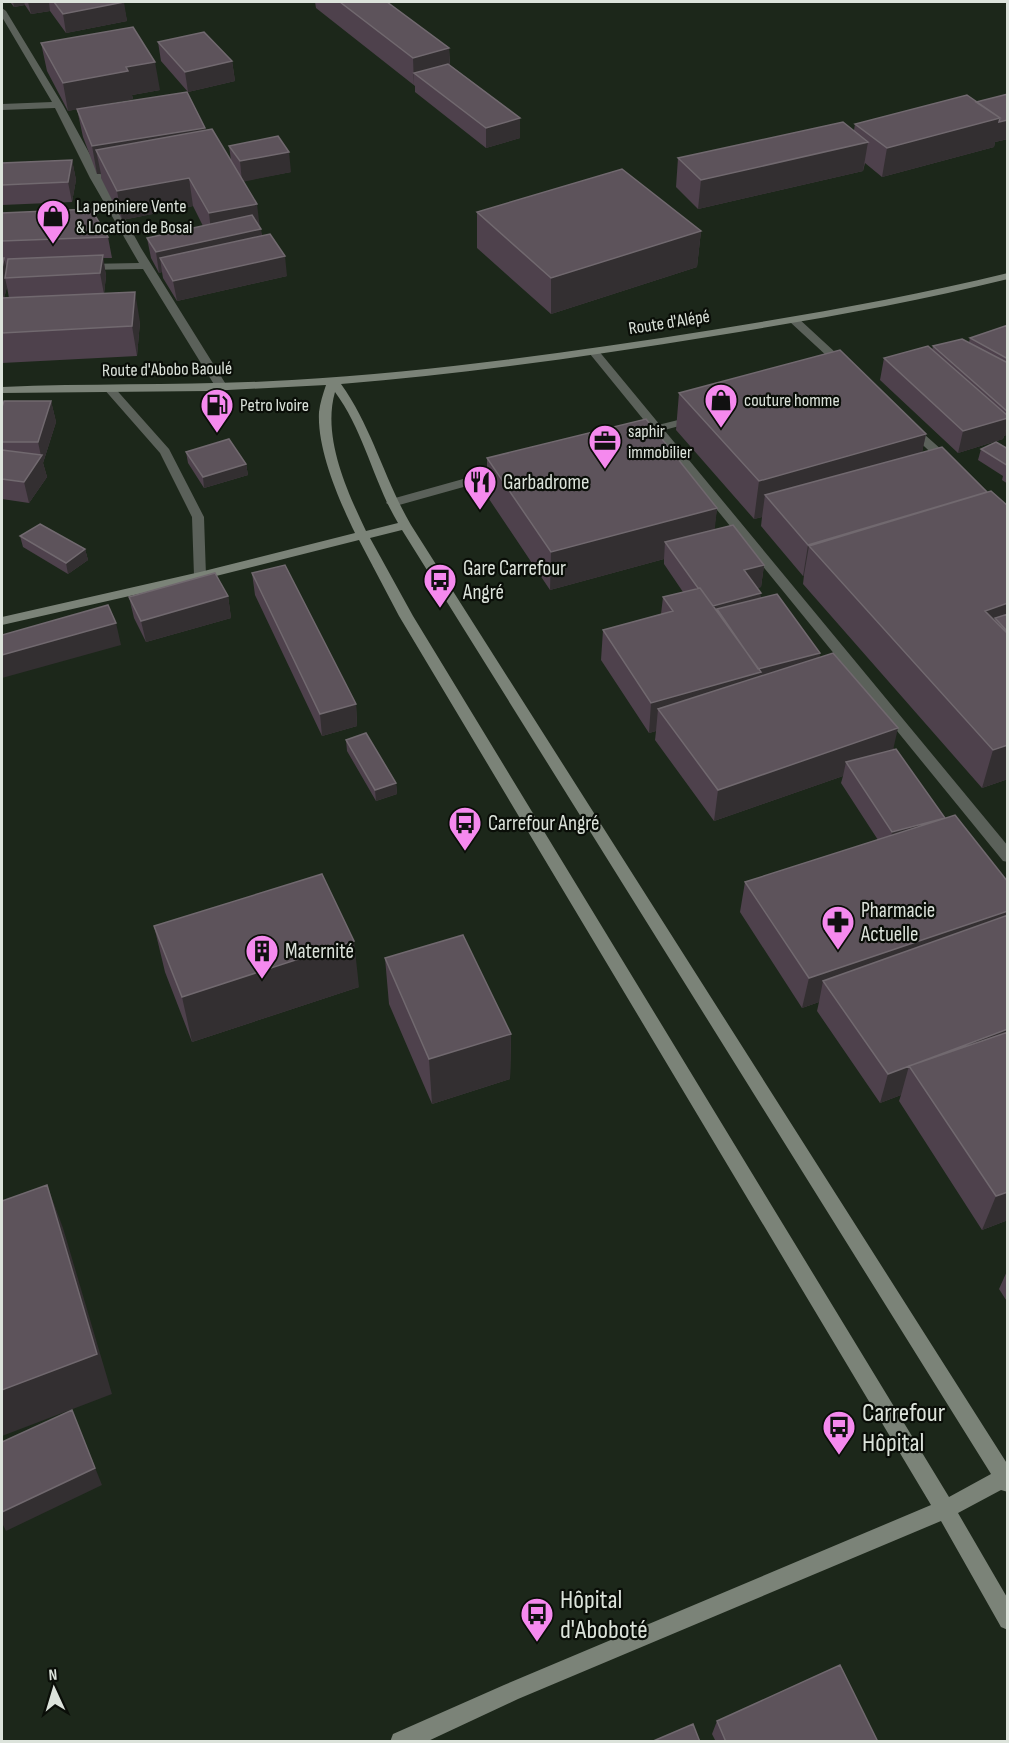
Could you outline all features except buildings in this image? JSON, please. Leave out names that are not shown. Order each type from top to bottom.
[{"type":"main road","name":"Route d'Alépé","points":[[333,381],[594,352],[794,320],[1008,276]]},
{"type":"main road","name":"Route d'Abobo Baoulé","points":[[2,390],[221,386],[333,381]]},
{"type":"main road","points":[[333,381],[352,407],[392,503],[405,525],[1006,1479],[945,1509],[511,1692],[401,1742]]},
{"type":"main road","points":[[333,381],[324,415],[334,465],[362,536],[412,626],[945,1509],[1008,1620]]},
{"type":"main road","points":[[2,621],[200,576],[405,525]]},
{"type":"street","points":[[2,10],[58,105],[94,179],[144,266],[221,386]]},
{"type":"street","points":[[2,107],[58,105]]},
{"type":"street","points":[[73,267],[144,266]]},
{"type":"street","points":[[794,320],[857,378]]},
{"type":"street","points":[[594,352],[1008,857]]},
{"type":"street","points":[[109,388],[165,452],[198,517],[200,576]]},
{"type":"street","points":[[635,434],[701,417]]},
{"type":"street","points":[[899,417],[957,471]]},
{"type":"street","points":[[392,503],[513,469]]},
{"type":"place","name":"La pepiniere Vente & Location de Bosai","points":[[53,245]]},
{"type":"place","name":"couture homme","points":[[721,429]]},
{"type":"place","name":"Petro Ivoire","points":[[217,434]]},
{"type":"place","name":"saphir immobilier","points":[[605,470]]},
{"type":"place","name":"Garbadrome","points":[[480,511]]},
{"type":"place","name":"Gare Carrefour Angré","points":[[440,609]]},
{"type":"place","name":"Carrefour Angré","points":[[465,852]]},
{"type":"place","name":"Pharmacie Actuelle","points":[[838,951]]},
{"type":"place","name":"Maternité","points":[[262,980]]},
{"type":"place","name":"Carrefour Hôpital","points":[[839,1456]]},
{"type":"place","name":"Hôpital d'Aboboté","points":[[537,1643]]}]
